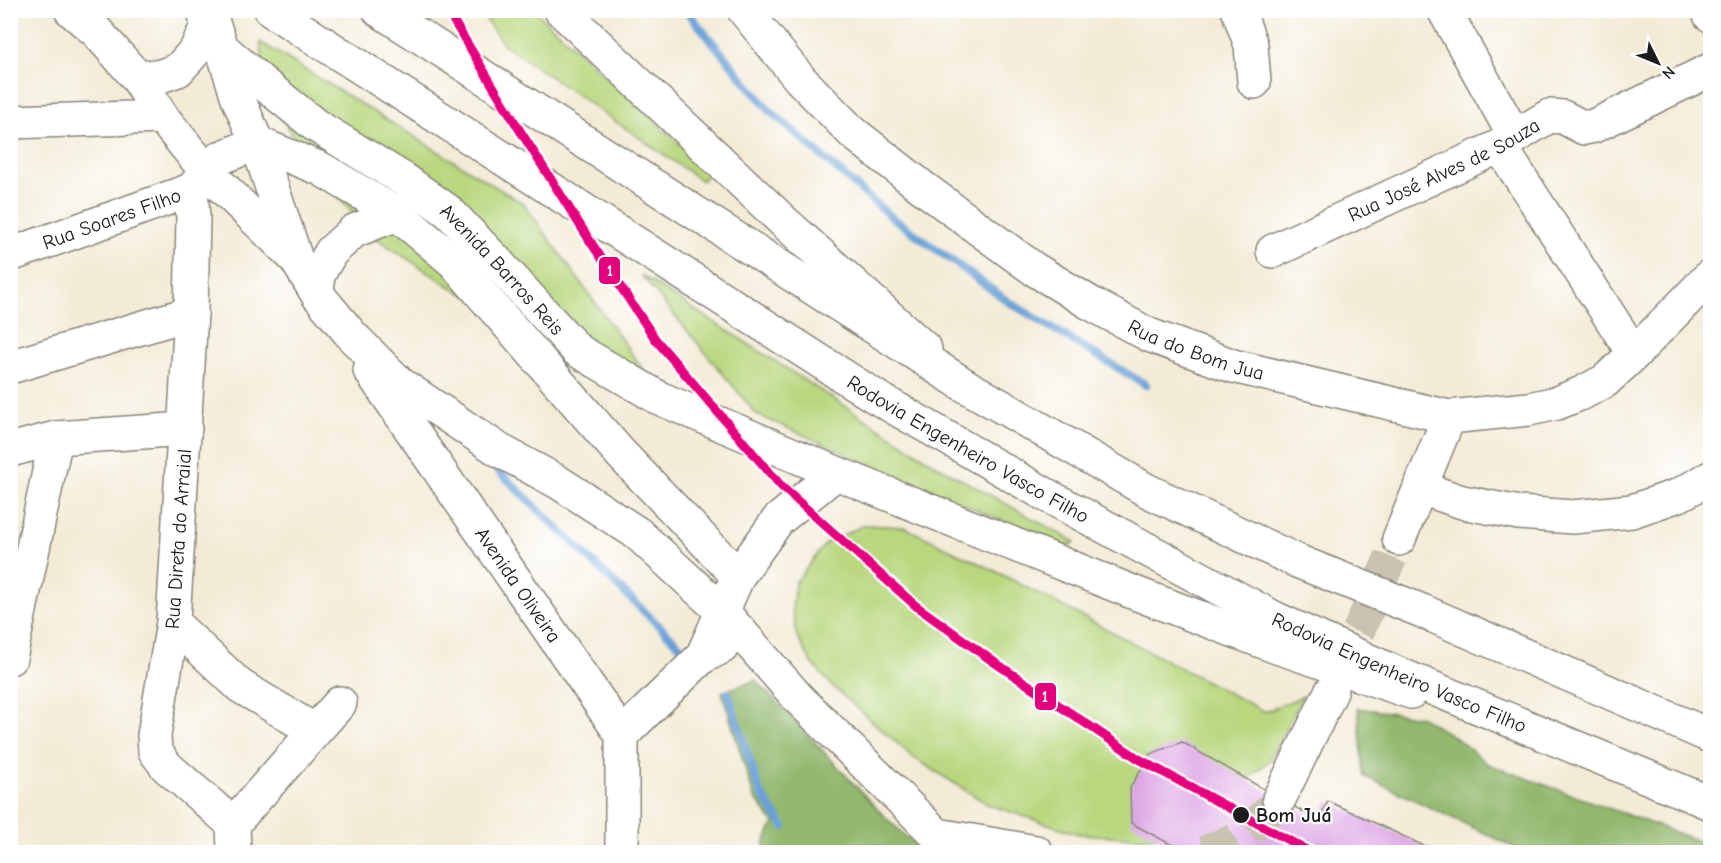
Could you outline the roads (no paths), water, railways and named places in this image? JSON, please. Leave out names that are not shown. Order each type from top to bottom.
[{"type":"main road","points":[[70,10],[97,32],[136,76],[199,181],[296,259]]},
{"type":"main road","points":[[136,76],[158,77],[178,70],[196,50],[207,26],[206,10]]},
{"type":"main road","points":[[206,10],[257,143],[296,259],[318,295],[353,337],[400,384],[499,450],[558,483],[638,534],[722,611],[799,699],[946,844],[1036,852]]},
{"type":"main road","name":"Rodovia Engenheiro Vasco Filho","points":[[271,10],[876,397],[1048,496],[1276,619],[1396,673],[1710,803]]},
{"type":"main road","points":[[379,10],[966,386],[1148,491],[1297,561],[1422,611],[1710,736]]},
{"type":"main road","points":[[561,10],[782,220],[966,386]]},
{"type":"main road","name":"Rua do Bom Jua","points":[[744,10],[800,79],[852,132],[922,187],[1034,269],[1149,335],[1233,366],[1449,417],[1520,411],[1557,403],[1605,381],[1710,276]]},
{"type":"main road","points":[[1238,10],[1251,45],[1254,82]]},
{"type":"main road","points":[[1444,10],[1507,142],[1634,354]]},
{"type":"main road","points":[[1708,10],[1710,15]]},
{"type":"main road","name":"Avenida Barros Reis","points":[[222,48],[315,125],[403,179],[449,212],[577,350],[659,398],[836,473],[1140,595],[1277,647],[1390,686],[1528,728]]},
{"type":"main road","name":"Rua José Alves de Souza","points":[[1273,251],[1507,142],[1549,116],[1563,117],[1584,128],[1594,126],[1710,70]]},
{"type":"main road","points":[[10,122],[162,117]]},
{"type":"main road","points":[[257,143],[321,169],[397,214],[453,261],[621,454],[738,576]]},
{"type":"main road","name":"Rua Soares Filho","points":[[10,255],[199,181],[220,158],[257,143]]},
{"type":"main road","name":"Rua Direta do Arraial","points":[[199,181],[193,217],[191,313],[173,623],[154,735],[155,751],[167,767],[234,838]]},
{"type":"main road","points":[[318,295],[317,276],[331,252],[354,231],[397,214]]},
{"type":"main road","points":[[10,367],[191,313]]},
{"type":"main road","name":"Avenida Oliveira","points":[[353,337],[374,377],[622,735]]},
{"type":"main road","points":[[1399,538],[1449,417]]},
{"type":"main road","points":[[10,450],[56,438],[185,429]]},
{"type":"main road","points":[[10,658],[56,438]]},
{"type":"main road","points":[[702,657],[738,576],[778,520],[836,473]]},
{"type":"main road","points":[[1421,488],[1462,501],[1519,513],[1574,517],[1632,511],[1679,495],[1710,478]]},
{"type":"main road","points":[[173,623],[240,686],[315,731]]},
{"type":"main road","points":[[622,852],[622,735],[702,657],[746,636]]},
{"type":"main road","points":[[1279,799],[1331,692]]},
{"type":"main road","points":[[234,838],[315,731],[340,703]]},
{"type":"waterway","points":[[686,10],[769,110],[889,215],[1009,302],[1146,385]]},
{"type":"waterway","points":[[485,456],[682,648]]},
{"type":"waterway","points":[[728,693],[760,792],[784,827]]},
{"type":"tunnel","points":[[1338,677],[1399,539]]},
{"type":"tunnel","points":[[1205,852],[1247,831],[1279,799]]},
{"type":"place","name":"Bom Juá","points":[[1241,815]]}]
